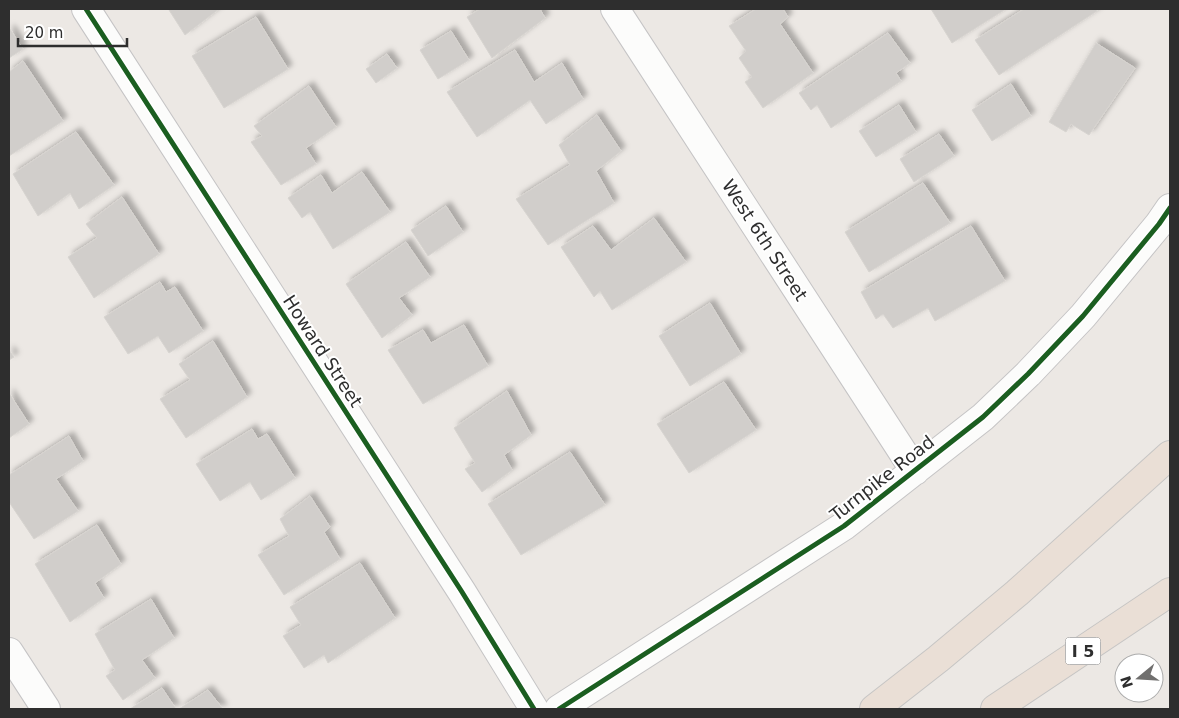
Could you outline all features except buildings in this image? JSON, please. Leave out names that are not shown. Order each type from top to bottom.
[{"type":"highway","points":[[874,709],[1017,593],[1170,455]]},
{"type":"highway","name":"I 5","points":[[995,709],[1170,592]]},
{"type":"street","name":"Howard Street","points":[[86,9],[462,592],[534,709]]},
{"type":"street","name":"West 6th Street","points":[[615,9],[915,471]]},
{"type":"street","name":"Turnpike Road","points":[[559,709],[844,526],[983,417],[1028,374],[1083,316],[1170,208]]},
{"type":"street","points":[[9,652],[46,709]]},
{"type":"cycle path","points":[[86,9],[462,592],[534,709]]},
{"type":"cycle path","points":[[559,709],[844,526],[983,417],[1028,374],[1083,316],[1170,208]]}]
